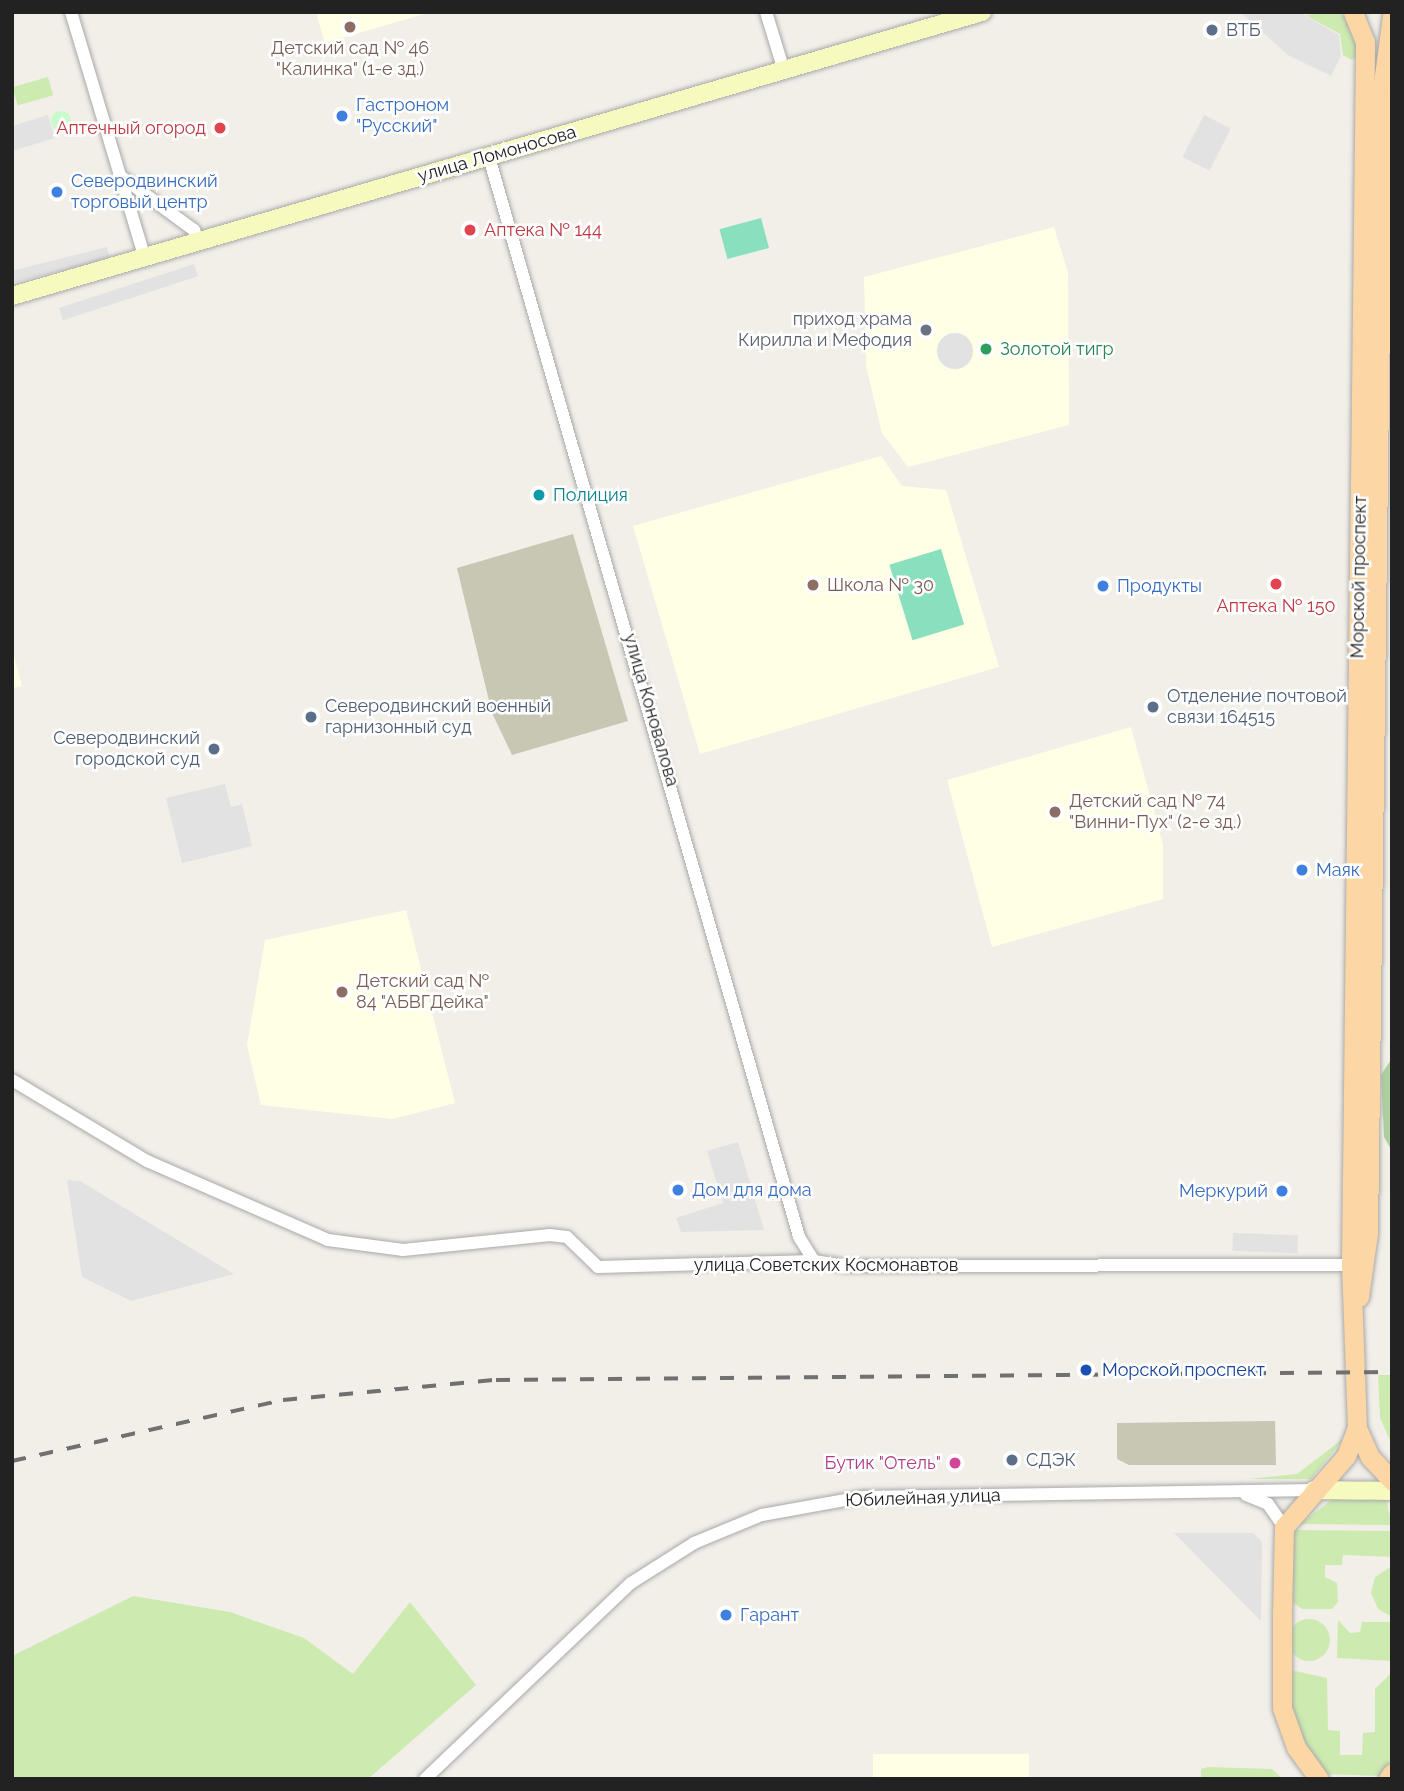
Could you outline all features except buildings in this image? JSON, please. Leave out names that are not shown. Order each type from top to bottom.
[{"type":"main road","name":"Морской проспект","points":[[1353,12],[1365,42],[1380,123]]},
{"type":"main road","name":"Морской проспект","points":[[1284,1527],[1346,1456],[1357,1428],[1356,1311],[1359,1265],[1368,568],[1380,123],[1384,42],[1392,16]]},
{"type":"main road","name":"Морской проспект","points":[[1357,1428],[1370,1457],[1392,1481]]},
{"type":"main road","points":[[1284,1527],[1282,1708],[1296,1747],[1319,1779]]},
{"type":"main road","points":[[1388,1779],[1392,1773]]},
{"type":"street","points":[[71,12],[145,258]]},
{"type":"street","points":[[766,12],[784,71]]},
{"type":"street","name":"улица Ломоносова","points":[[12,296],[982,12]]},
{"type":"street","name":"улица Коновалова","points":[[489,157],[799,1237],[814,1261]]},
{"type":"street","points":[[119,174],[194,230],[198,241]]},
{"type":"street","name":"улица Советских Космонавтов","points":[[12,1080],[146,1161],[328,1240],[403,1250],[550,1235],[567,1237],[598,1267],[814,1261],[1359,1265]]},
{"type":"street","name":"Юбилейная улица","points":[[425,1779],[632,1583],[694,1544],[762,1515],[862,1497],[1242,1494],[1314,1490],[1392,1492]]},
{"type":"street","points":[[1242,1494],[1268,1504],[1284,1527]]},
{"type":"shaded area","name":"Детский сад № 46 \"Калинка\" (1-е зд.)","points":[[316,12],[431,12],[325,43]]},
{"type":"shaded area","points":[[1240,12],[1299,12],[1339,35],[1341,56],[1331,76],[1288,55]]},
{"type":"shaded area","points":[[48,115],[55,138],[12,151],[12,126]]},
{"type":"shaded area","points":[[1204,115],[1231,129],[1209,170],[1183,157]]},
{"type":"shaded area","points":[[1054,227],[1068,272],[1069,425],[908,467],[882,433],[866,366],[864,277]]},
{"type":"shaded area","points":[[107,247],[110,259],[15,282],[12,271]]},
{"type":"shaded area","points":[[194,264],[198,276],[63,320],[59,308]]},
{"type":"shaded area","points":[[955,333],[968,338],[973,351],[968,364],[955,369],[942,364],[937,351],[942,338]]},
{"type":"shaded area","name":"Школа № 30","points":[[881,456],[902,486],[946,490],[999,667],[700,754],[633,526]]},
{"type":"shaded area","points":[[573,534],[628,721],[512,755],[492,713],[457,568]]},
{"type":"shaded area","points":[[12,648],[22,686],[12,688]]},
{"type":"shaded area","name":"Детский сад № 74 \"Винни-Пух\" (2-е зд.)","points":[[1131,727],[1163,844],[1163,899],[992,947],[947,780]]},
{"type":"shaded area","points":[[225,784],[231,807],[242,804],[252,846],[182,863],[166,798]]},
{"type":"shaded area","name":"Детский сад № 84 \"АБВГДейка\"","points":[[406,910],[455,1103],[393,1119],[261,1105],[247,1045],[265,940]]},
{"type":"shaded area","points":[[738,1142],[764,1230],[681,1232],[676,1218],[723,1203],[707,1151]]},
{"type":"shaded area","points":[[67,1180],[80,1181],[234,1274],[131,1301],[82,1277]]},
{"type":"shaded area","points":[[1233,1233],[1298,1235],[1297,1253],[1232,1251]]},
{"type":"shaded area","points":[[1275,1421],[1276,1465],[1129,1465],[1117,1459],[1117,1423]]},
{"type":"shaded area","points":[[1174,1533],[1253,1533],[1262,1542],[1261,1621]]},
{"type":"shaded area","points":[[873,1754],[1029,1754],[1029,1779],[873,1779]]},
{"type":"green space","points":[[1337,12],[1352,21],[1358,56],[1351,60],[1343,55],[1340,34],[1305,15]]},
{"type":"green space","points":[[48,77],[53,95],[18,105],[12,87]]},
{"type":"green space","points":[[61,111],[68,114],[71,121],[68,128],[61,131],[54,128],[51,121],[54,114]]},
{"type":"green space","points":[[761,218],[769,248],[727,259],[719,229]]},
{"type":"green space","points":[[941,549],[964,625],[912,640],[889,565]]},
{"type":"green space","points":[[1392,1058],[1392,1151],[1384,1137],[1381,1075]]},
{"type":"green space","points":[[1378,1375],[1392,1375],[1392,1445],[1380,1418]]},
{"type":"green space","points":[[1344,1438],[1311,1479],[1248,1479],[1297,1474]]},
{"type":"green space","points":[[1338,1495],[1386,1499],[1392,1525],[1300,1524]]},
{"type":"green space","points":[[1296,1530],[1392,1531],[1392,1557],[1343,1555],[1342,1565],[1325,1565],[1325,1577],[1337,1583],[1338,1602],[1332,1609],[1302,1609],[1291,1601],[1290,1536]]},
{"type":"green space","points":[[1392,1566],[1392,1617],[1378,1609],[1371,1593],[1375,1577]]},
{"type":"green space","points":[[133,1596],[230,1612],[304,1638],[353,1674],[410,1602],[476,1685],[368,1779],[12,1779],[12,1656]]},
{"type":"green space","points":[[1309,1619],[1324,1625],[1330,1640],[1324,1655],[1309,1661],[1294,1655],[1288,1640],[1294,1625]]},
{"type":"green space","points":[[1338,1620],[1350,1633],[1360,1632],[1362,1622],[1392,1622],[1392,1661],[1337,1658]]},
{"type":"green space","points":[[1291,1670],[1327,1678],[1328,1730],[1340,1731],[1340,1755],[1362,1755],[1363,1733],[1375,1732],[1375,1689],[1392,1672],[1392,1760],[1379,1776],[1321,1774],[1288,1713]]},
{"type":"green space","points":[[1201,1769],[1272,1769],[1283,1779],[1201,1779]]},
{"type":"railway","points":[[12,1461],[283,1400],[496,1380],[1392,1372]]},
{"type":"place","name":"Детский сад № 46 \"Калинка\" (1-е зд.)","points":[[350,27]]},
{"type":"place","name":"ВТБ","points":[[1212,30]]},
{"type":"place","name":"Гастроном \"Русский\"","points":[[342,116]]},
{"type":"place","name":"Аптечный огород","points":[[220,128]]},
{"type":"place","name":"Северодвинский торговый центр","points":[[57,192]]},
{"type":"place","name":"Аптека № 144","points":[[470,230]]},
{"type":"place","name":"приход храма Кирилла и Мефодия","points":[[926,330]]},
{"type":"place","name":"Золотой тигр","points":[[986,349]]},
{"type":"place","name":"Полиция","points":[[539,495]]},
{"type":"place","name":"Аптека № 150","points":[[1276,584]]},
{"type":"place","name":"Школа № 30","points":[[813,585]]},
{"type":"place","name":"Продукты","points":[[1103,586]]},
{"type":"place","name":"Отделение почтовой связи 164515","points":[[1153,707]]},
{"type":"place","name":"Северодвинский военный гарнизонный суд","points":[[311,717]]},
{"type":"place","name":"Северодвинский городской суд","points":[[214,749]]},
{"type":"place","name":"Детский сад № 74 \"Винни-Пух\" (2-е зд.)","points":[[1055,812]]},
{"type":"place","name":"Маяк","points":[[1302,870]]},
{"type":"place","name":"Детский сад № 84 \"АБВГДейка\"","points":[[342,992]]},
{"type":"place","name":"Дом для дома","points":[[678,1190]]},
{"type":"place","name":"Меркурий","points":[[1282,1191]]},
{"type":"place","name":"Морской проспект","points":[[1086,1370]]},
{"type":"place","name":"СДЭК","points":[[1012,1460]]},
{"type":"place","name":"Бутик \"Отель\"","points":[[955,1463]]},
{"type":"place","name":"Гарант","points":[[726,1615]]}]
